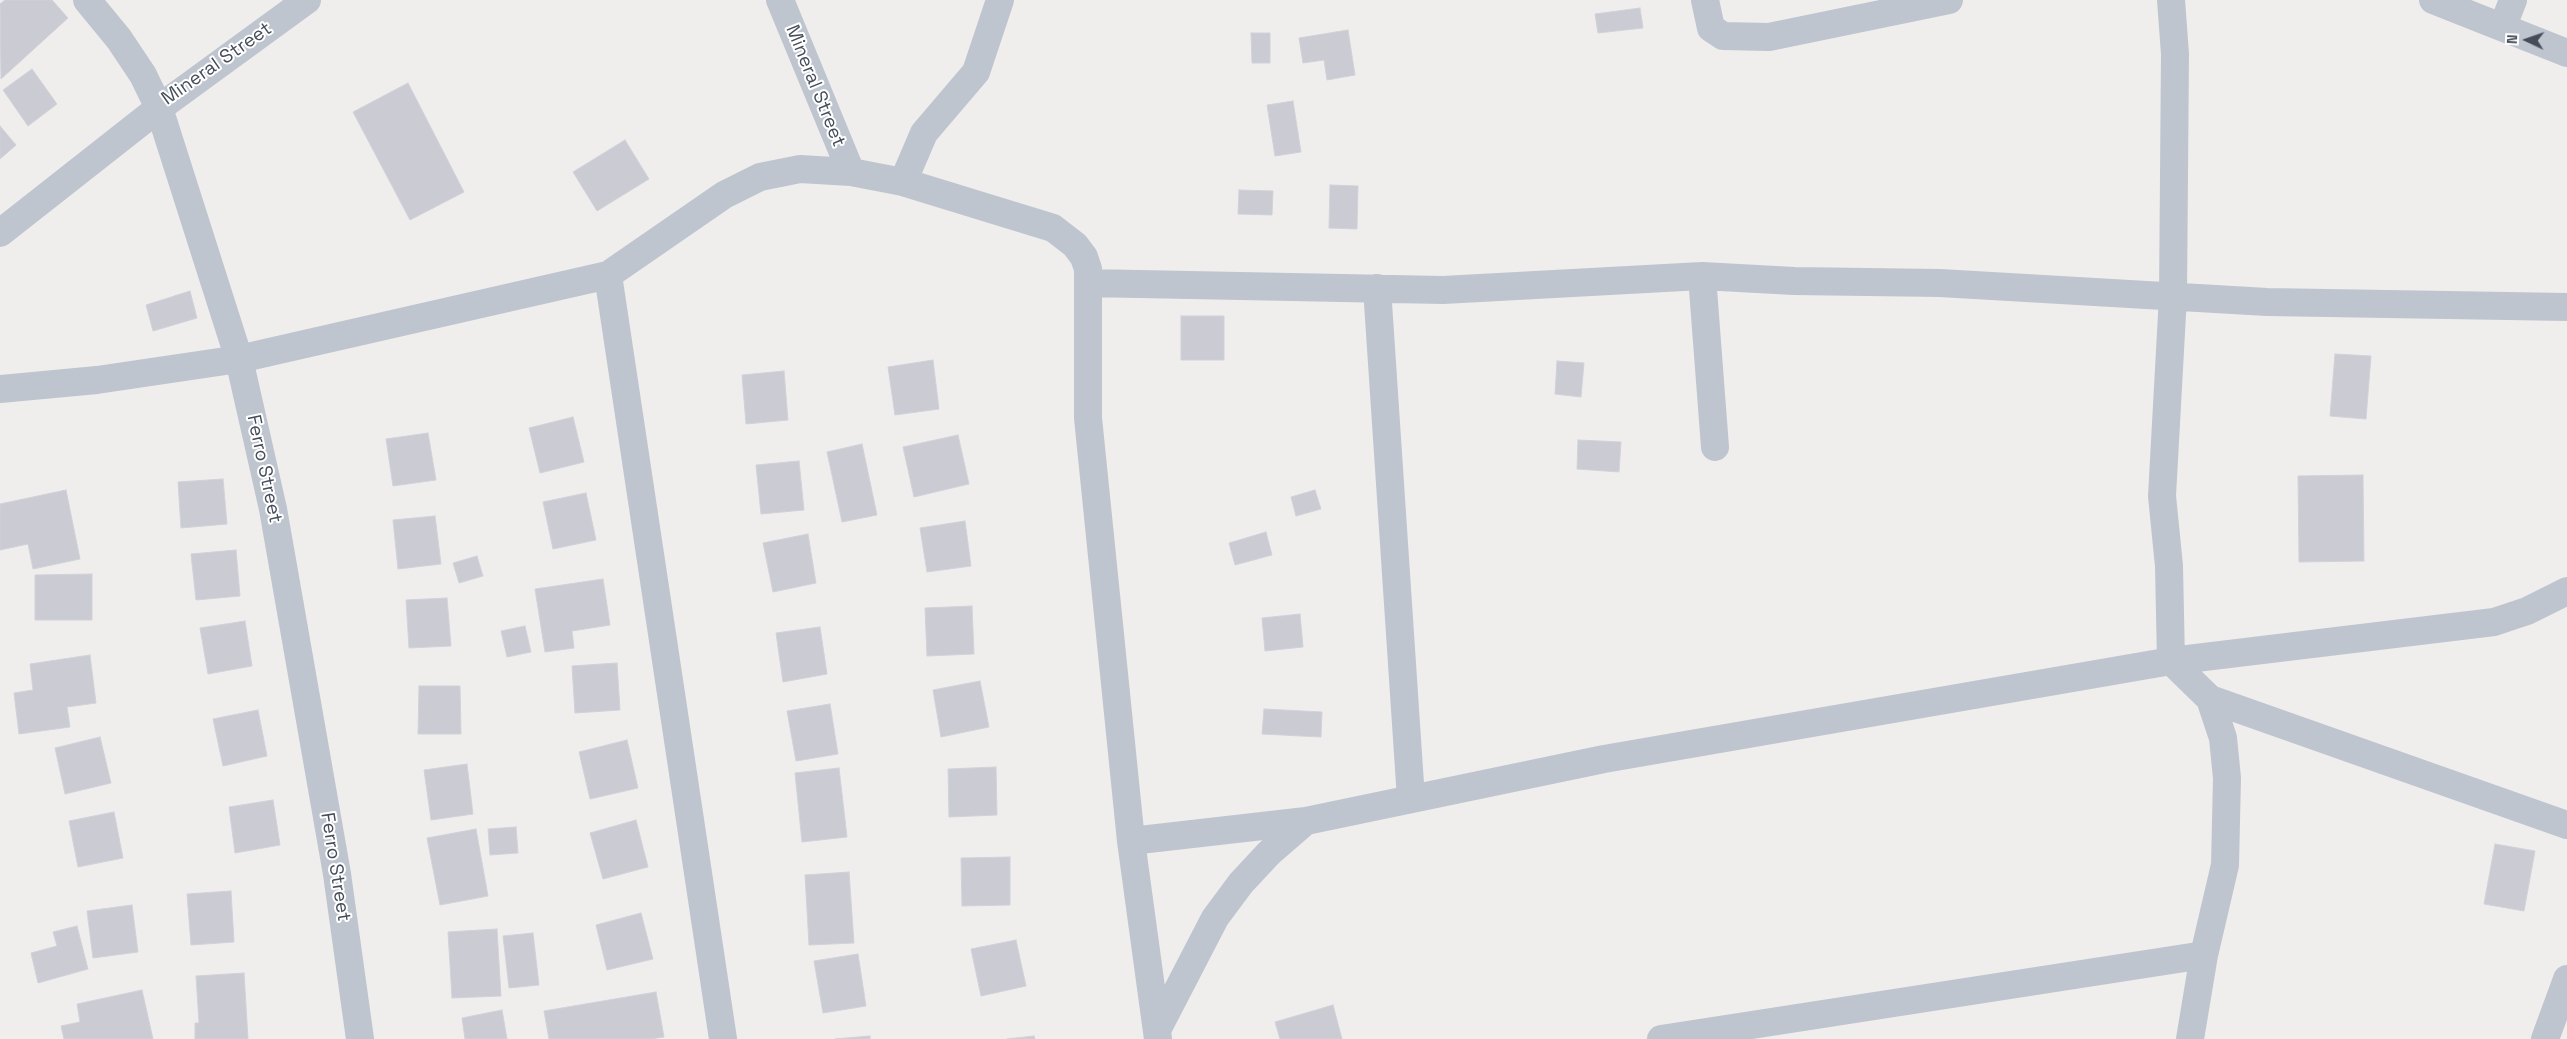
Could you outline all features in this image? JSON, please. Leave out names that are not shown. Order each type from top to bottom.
[{"type":"street","name":"Mineral Street","points":[[86,0],[119,39],[143,75],[159,108],[307,0]]},
{"type":"street","name":"Mineral Street","points":[[780,0],[851,172]]},
{"type":"street","points":[[903,182],[924,133],[976,72],[1000,0]]},
{"type":"street","points":[[1705,0],[1711,28],[1723,36],[1769,37],[1949,0]]},
{"type":"street","points":[[2171,0],[2175,54],[2174,296],[2162,468],[2163,528],[2169,566],[2171,661],[2210,699],[2567,825]]},
{"type":"street","points":[[2433,0],[2503,26],[2567,53]]},
{"type":"street","points":[[2503,26],[2513,0]]},
{"type":"street","points":[[0,232],[159,108]]},
{"type":"street","name":"Ferro Street","points":[[159,108],[239,359],[274,509],[337,874],[360,1039]]},
{"type":"street","points":[[0,389],[97,380],[239,359],[608,275],[724,195],[760,177],[800,169],[851,172],[903,182],[1053,228],[1066,236],[1084,257],[1088,269],[1088,418],[1131,841],[1158,1035]]},
{"type":"street","points":[[608,275],[722,1039]]},
{"type":"street","points":[[1088,284],[1443,290],[1702,276],[1794,281],[1940,283],[2267,302],[2567,307]]},
{"type":"street","points":[[1702,276],[1715,447]]},
{"type":"street","points":[[1378,288],[1411,799]]},
{"type":"street","points":[[1131,841],[1306,821],[1604,759],[2171,661],[2494,622],[2527,611],[2567,591]]},
{"type":"street","points":[[2190,1039],[2204,955],[2225,865],[2227,778],[2224,738],[2210,699]]},
{"type":"street","points":[[1158,1035],[1215,918],[1240,883],[1269,853],[1306,821]]},
{"type":"street","points":[[1661,1039],[2204,955]]},
{"type":"street","points":[[2544,1039],[2567,979]]},
{"type":"building","points":[[5,0],[52,0],[68,18],[1,79],[0,4]]},
{"type":"building","points":[[1640,8],[1643,28],[1598,33],[1595,14]]},
{"type":"building","points":[[1348,30],[1355,75],[1327,80],[1324,60],[1303,63],[1299,38]]},
{"type":"building","points":[[1251,33],[1270,33],[1270,63],[1252,63]]},
{"type":"building","points":[[32,69],[57,104],[28,126],[3,90]]},
{"type":"building","points":[[408,83],[464,192],[410,220],[353,112]]},
{"type":"building","points":[[1293,101],[1301,152],[1275,156],[1267,105]]},
{"type":"building","points":[[0,126],[16,145],[0,159]]},
{"type":"building","points":[[625,140],[649,179],[597,211],[573,172]]},
{"type":"building","points":[[1330,185],[1358,186],[1357,229],[1329,228]]},
{"type":"building","points":[[1239,190],[1273,191],[1272,215],[1238,214]]},
{"type":"building","points":[[190,291],[197,318],[153,331],[146,305]]},
{"type":"building","points":[[1181,316],[1224,316],[1224,360],[1181,360]]},
{"type":"building","points":[[2335,354],[2371,356],[2366,419],[2330,416]]},
{"type":"building","points":[[933,360],[939,409],[895,415],[888,367]]},
{"type":"building","points":[[1557,361],[1584,363],[1581,397],[1555,394]]},
{"type":"building","points":[[784,371],[788,420],[746,424],[742,375]]},
{"type":"building","points":[[573,417],[584,462],[540,473],[529,428]]},
{"type":"building","points":[[428,433],[436,480],[393,486],[386,439]]},
{"type":"building","points":[[958,435],[969,484],[914,497],[903,447]]},
{"type":"building","points":[[1578,440],[1621,442],[1619,472],[1577,469]]},
{"type":"building","points":[[862,444],[877,515],[842,522],[827,452]]},
{"type":"building","points":[[799,461],[804,510],[761,514],[756,465]]},
{"type":"building","points":[[2363,475],[2364,561],[2299,562],[2298,476]]},
{"type":"building","points":[[223,479],[227,524],[181,528],[178,482]]},
{"type":"building","points":[[66,490],[80,559],[33,569],[28,544],[0,550],[0,504]]},
{"type":"building","points":[[1315,490],[1321,509],[1296,516],[1291,497]]},
{"type":"building","points":[[586,493],[596,540],[553,549],[543,502]]},
{"type":"building","points":[[435,516],[441,564],[398,569],[393,520]]},
{"type":"building","points":[[965,521],[971,566],[927,572],[920,528]]},
{"type":"building","points":[[1266,532],[1272,555],[1235,565],[1229,543]]},
{"type":"building","points":[[808,534],[816,583],[773,592],[763,543]]},
{"type":"building","points":[[236,550],[240,596],[196,600],[191,554]]},
{"type":"building","points":[[477,556],[483,576],[459,583],[453,563]]},
{"type":"building","points":[[92,574],[92,620],[35,620],[35,575]]},
{"type":"building","points":[[603,579],[610,625],[572,631],[574,648],[545,652],[535,589]]},
{"type":"building","points":[[447,598],[451,646],[409,648],[406,600]]},
{"type":"building","points":[[972,606],[974,654],[927,656],[925,608]]},
{"type":"building","points":[[1300,614],[1303,647],[1265,651],[1262,618]]},
{"type":"building","points":[[245,621],[252,666],[208,674],[200,628]]},
{"type":"building","points":[[525,626],[531,652],[507,657],[501,631]]},
{"type":"building","points":[[820,627],[827,674],[783,682],[776,633]]},
{"type":"building","points":[[90,655],[96,703],[67,707],[70,727],[19,734],[14,693],[33,690],[30,664]]},
{"type":"building","points":[[617,663],[620,710],[575,713],[572,666]]},
{"type":"building","points":[[980,681],[989,727],[941,737],[933,690]]},
{"type":"building","points":[[419,686],[460,686],[461,734],[418,734]]},
{"type":"building","points":[[830,704],[838,754],[796,761],[787,711]]},
{"type":"building","points":[[1264,709],[1322,712],[1321,737],[1262,734]]},
{"type":"building","points":[[258,710],[267,756],[223,766],[213,719]]},
{"type":"building","points":[[100,737],[111,783],[65,794],[55,748]]},
{"type":"building","points":[[627,740],[638,788],[590,799],[579,752]]},
{"type":"building","points":[[467,764],[473,814],[431,820],[424,770]]},
{"type":"building","points":[[996,767],[997,815],[949,817],[948,769]]},
{"type":"building","points":[[839,768],[847,837],[802,842],[795,773]]},
{"type":"building","points":[[273,800],[280,845],[235,853],[229,807]]},
{"type":"building","points":[[114,812],[123,858],[78,867],[69,821]]},
{"type":"building","points":[[636,820],[648,867],[603,879],[590,833]]},
{"type":"building","points":[[516,827],[518,853],[490,855],[488,829]]},
{"type":"building","points":[[476,829],[488,896],[440,905],[427,838]]},
{"type":"building","points":[[2495,844],[2535,851],[2524,911],[2484,904]]},
{"type":"building","points":[[1010,857],[1010,905],[962,906],[961,858]]},
{"type":"building","points":[[849,872],[854,943],[809,945],[805,875]]},
{"type":"building","points":[[231,891],[234,942],[191,945],[187,894]]},
{"type":"building","points":[[132,905],[138,952],[93,958],[87,911]]},
{"type":"building","points":[[641,913],[653,959],[607,970],[596,925]]},
{"type":"building","points":[[77,926],[88,969],[38,983],[31,953],[57,946],[53,932]]},
{"type":"building","points":[[497,929],[501,996],[452,998],[448,932]]},
{"type":"building","points":[[533,933],[539,985],[509,988],[503,936]]},
{"type":"building","points":[[1016,940],[1026,986],[981,996],[971,949]]},
{"type":"building","points":[[858,954],[866,1006],[823,1013],[814,961]]},
{"type":"building","points":[[244,973],[248,1039],[195,1039],[195,1023],[199,1023],[196,976]]},
{"type":"building","points":[[142,990],[153,1039],[64,1039],[61,1026],[80,1022],[77,1004]]},
{"type":"building","points":[[656,992],[664,1037],[650,1039],[549,1039],[544,1011]]},
{"type":"building","points":[[1333,1005],[1342,1039],[1280,1039],[1275,1022]]},
{"type":"building","points":[[502,1010],[507,1039],[465,1039],[462,1018]]},
{"type":"building","points":[[870,1036],[870,1039],[835,1039]]},
{"type":"building","points":[[1034,1036],[1035,1039],[1007,1039]]}]
